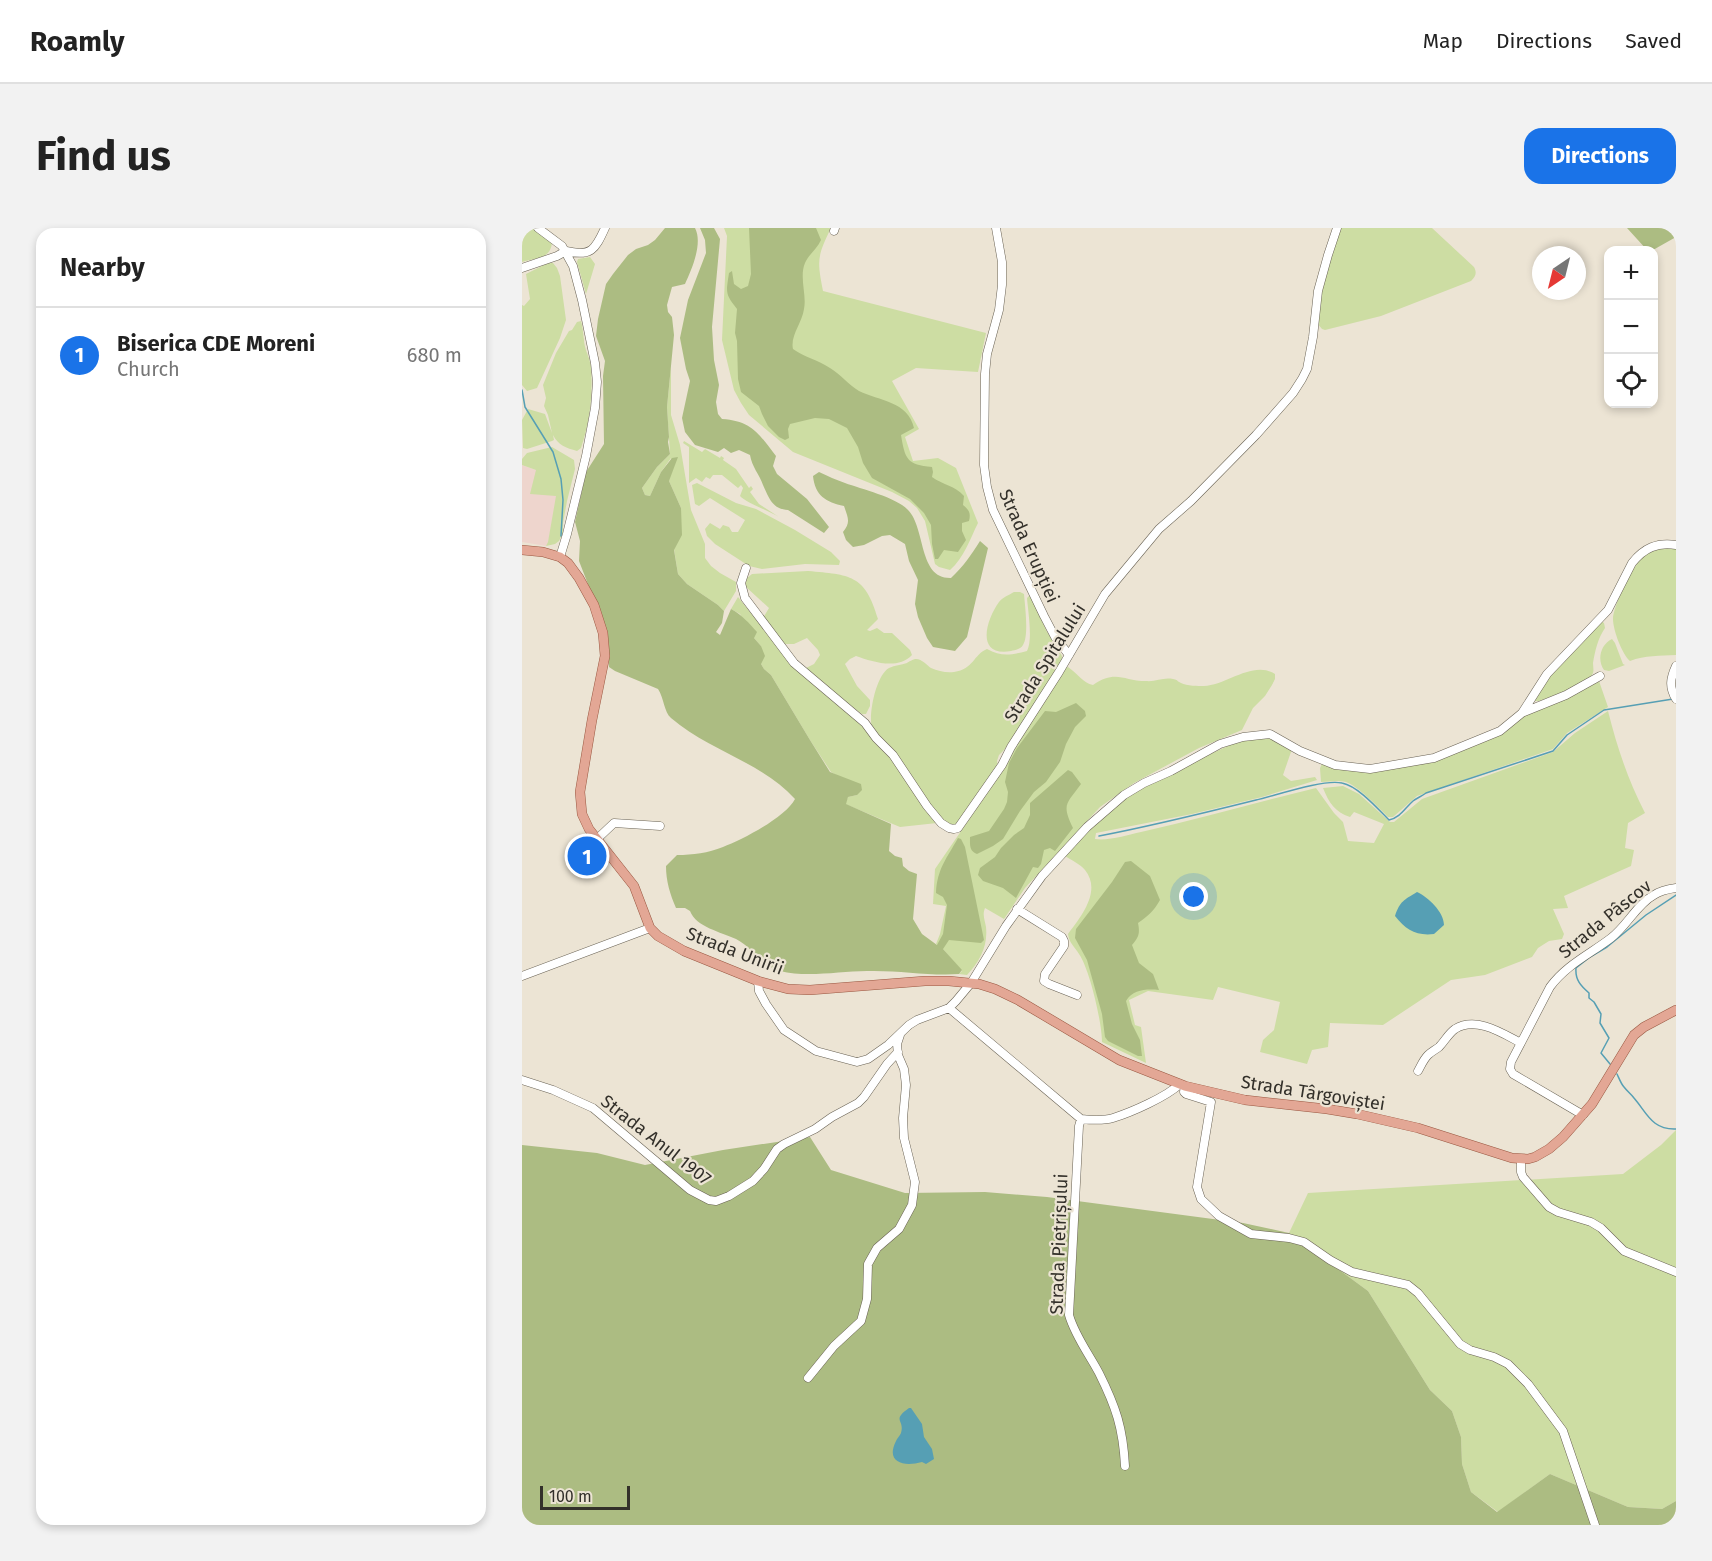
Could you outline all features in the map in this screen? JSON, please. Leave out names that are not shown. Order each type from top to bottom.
[{"type":"main road","points":[[522,550],[543,552],[560,557],[573,569],[594,605],[603,633],[604,666],[592,720],[580,801],[582,814],[597,839],[634,886],[650,928]]},
{"type":"main road","name":"Strada Unirii","points":[[650,928],[658,936],[684,951],[776,987],[798,990],[911,981],[971,983]]},
{"type":"main road","name":"Strada Târgoviștei","points":[[971,983],[1002,992],[1119,1060],[1212,1097],[1357,1114],[1418,1128],[1503,1156],[1521,1159]]},
{"type":"main road","points":[[1521,1159],[1535,1157],[1563,1137],[1600,1091],[1634,1035],[1676,1010]]},
{"type":"street","points":[[538,228],[557,241],[566,251],[577,277],[597,382],[595,408],[586,456],[560,557]]},
{"type":"street","points":[[522,268],[566,251],[581,254],[591,251],[605,228]]},
{"type":"street","name":"Strada Erupției","points":[[996,228],[1002,262],[1002,285],[985,374],[984,465],[987,487],[993,510],[1044,616],[1055,637],[1069,655]]},
{"type":"street","name":"Strada Spitalului","points":[[746,568],[741,583],[745,598],[794,663],[865,723],[899,764],[941,823],[954,829],[962,825],[1002,765],[1105,594],[1159,528],[1191,501],[1256,435],[1293,393],[1302,379],[1307,369],[1313,336],[1318,291],[1337,228]]},
{"type":"street","points":[[1522,713],[1546,674],[1608,610],[1637,556],[1653,546],[1676,545]]},
{"type":"street","points":[[1676,666],[1670,679],[1671,691],[1676,699]]},
{"type":"street","points":[[808,1378],[834,1346],[861,1321],[867,1299],[868,1264],[877,1248],[899,1228],[912,1205],[915,1182],[904,1138],[906,1079],[898,1052],[897,1044],[900,1035],[916,1020],[949,1008],[963,994],[1031,890],[1057,859],[1105,811],[1124,795],[1144,783],[1220,744],[1242,736],[1270,734],[1335,765],[1370,769],[1434,758],[1500,731],[1522,713],[1566,695],[1600,676]]},
{"type":"street","points":[[597,839],[614,824],[660,826]]},
{"type":"street","name":"Strada Pâscov","points":[[1583,1115],[1511,1072],[1511,1062],[1550,987],[1558,977],[1612,937],[1654,894],[1676,888]]},
{"type":"street","points":[[1017,909],[1062,937],[1064,946],[1045,974],[1044,981],[1077,995]]},
{"type":"street","points":[[522,976],[650,928]]},
{"type":"street","points":[[758,981],[759,991],[784,1030],[816,1051],[857,1062],[876,1055],[900,1035]]},
{"type":"street","points":[[949,1008],[1081,1119],[1112,1118],[1168,1094],[1183,1085]]},
{"type":"street","points":[[1418,1071],[1425,1058],[1439,1047],[1455,1029],[1467,1025],[1479,1025],[1496,1030],[1521,1043]]},
{"type":"street","name":"Strada Anul 1907","points":[[522,1080],[553,1090],[593,1108],[690,1190],[709,1200],[716,1201],[753,1181],[777,1149],[784,1144],[815,1129],[858,1103],[898,1052]]},
{"type":"street","points":[[1212,1097],[1197,1187],[1201,1199],[1219,1215],[1251,1234],[1304,1242],[1352,1272],[1408,1285],[1418,1293],[1460,1344],[1508,1364],[1528,1384],[1563,1431],[1595,1525]]},
{"type":"street","name":"Strada Pietrișului","points":[[1081,1119],[1069,1315],[1072,1326],[1103,1382],[1119,1420],[1124,1439],[1125,1466]]},
{"type":"street","points":[[1521,1159],[1523,1177],[1550,1207],[1558,1212],[1591,1222],[1601,1228],[1624,1251],[1676,1272]]},
{"type":"shaded area","points":[[522,465],[536,470],[557,496],[546,546],[522,542]]},
{"type":"green space","points":[[522,228],[533,228],[552,242],[546,255],[522,262]]},
{"type":"green space","points":[[665,228],[695,228],[698,241],[693,264],[685,284],[672,287],[667,305],[672,317],[674,335],[667,407],[670,454],[642,488],[645,495],[650,496],[661,472],[672,458],[678,457],[669,481],[681,508],[682,535],[674,550],[678,574],[687,584],[724,611],[722,623],[716,632],[720,635],[731,609],[757,632],[754,638],[761,646],[765,656],[761,664],[771,675],[830,772],[861,784],[862,790],[857,795],[848,797],[846,804],[891,824],[889,851],[902,858],[903,866],[917,874],[913,919],[922,934],[937,945],[943,934],[947,905],[943,897],[936,893],[938,877],[958,838],[961,839],[965,847],[984,940],[981,943],[949,940],[943,949],[962,970],[959,974],[856,971],[801,974],[780,971],[768,965],[736,939],[703,925],[693,917],[690,911],[685,908],[676,908],[670,893],[666,866],[677,855],[712,851],[741,839],[783,813],[795,799],[766,775],[701,739],[671,718],[658,689],[609,667],[607,633],[579,561],[580,541],[575,522],[586,472],[604,444],[603,376],[605,361],[596,336],[606,284],[628,255],[655,240]]},
{"type":"green space","points":[[700,228],[714,228],[720,239],[712,327],[714,360],[719,385],[716,402],[718,414],[722,419],[748,426],[759,435],[776,456],[773,466],[777,474],[807,499],[829,527],[824,533],[788,510],[778,508],[772,502],[750,455],[739,450],[731,453],[724,448],[718,452],[695,445],[685,432],[682,418],[690,381],[680,338],[688,300],[706,253],[705,240]]},
{"type":"green space","points":[[724,228],[831,228],[820,259],[823,291],[986,333],[978,372],[916,368],[892,381],[919,429],[905,437],[913,461],[938,458],[956,468],[978,523],[963,554],[950,570],[935,564],[925,521],[917,508],[909,501],[793,452],[749,415],[741,403],[734,390],[722,340],[727,236]]},
{"type":"green space","points":[[749,228],[816,228],[821,240],[803,268],[804,309],[793,339],[793,349],[830,368],[859,391],[892,403],[906,412],[914,428],[901,435],[906,455],[917,465],[932,467],[932,477],[964,496],[963,505],[967,508],[970,518],[969,521],[962,523],[962,531],[966,540],[958,552],[944,550],[938,559],[935,559],[931,525],[924,513],[910,499],[872,478],[847,428],[829,419],[815,418],[790,424],[789,438],[785,440],[768,426],[759,406],[741,392],[735,333],[737,309],[728,296],[727,289],[729,273],[732,271],[734,284],[741,289],[748,286],[751,274]]},
{"type":"green space","points":[[1339,228],[1432,228],[1474,267],[1476,274],[1471,281],[1381,316],[1322,329],[1317,323],[1317,317]]},
{"type":"green space","points":[[1627,228],[1676,228],[1676,237],[1658,247],[1643,246]]},
{"type":"green space","points":[[590,257],[595,264],[586,294],[577,262],[578,259]]},
{"type":"green space","points":[[548,263],[553,263],[560,276],[566,320],[537,388],[527,391],[522,385],[522,305],[524,306],[530,299],[526,274]]},
{"type":"green space","points":[[581,321],[591,367],[592,388],[589,418],[581,448],[577,451],[566,447],[560,444],[553,435],[554,440],[552,441],[527,449],[523,448],[522,420],[528,409],[545,414],[552,433],[544,406],[546,398],[543,385],[556,353],[569,331]]},
{"type":"green space","points":[[671,365],[671,415],[680,445],[691,510],[705,544],[705,558],[720,573],[736,582],[736,591],[724,611],[687,584],[678,574],[674,549],[681,535],[681,508],[669,481],[671,458],[661,472],[650,496],[645,495],[642,488],[670,454],[667,407]]},
{"type":"green space","points":[[684,441],[702,452],[705,449],[724,458],[723,460],[736,469],[749,488],[751,486],[753,489],[750,492],[759,504],[779,517],[740,496],[743,488],[741,485],[738,488],[722,475],[713,475],[710,479],[706,477],[702,482],[696,478],[689,483],[689,447],[683,443]]},
{"type":"green space","points":[[552,447],[574,460],[575,469],[567,501],[563,533],[559,541],[546,546],[556,496],[530,494],[536,470],[522,465],[522,459],[527,453]]},
{"type":"green space","points":[[819,472],[903,505],[914,518],[928,562],[940,576],[951,578],[967,561],[980,541],[988,548],[967,637],[955,651],[933,647],[927,638],[915,604],[918,580],[909,561],[905,544],[890,535],[853,547],[846,540],[843,532],[848,520],[844,506],[822,497],[816,489],[813,476]]},
{"type":"green space","points":[[697,483],[736,503],[756,509],[795,530],[831,552],[840,561],[839,565],[805,564],[762,569],[749,566],[715,544],[707,536],[705,529],[710,523],[720,529],[723,525],[729,527],[732,532],[738,532],[745,520],[710,498],[699,506],[695,504],[692,485]]},
{"type":"green space","points":[[1668,547],[1676,549],[1676,655],[1630,661],[1621,648],[1615,629],[1613,619],[1616,605],[1639,561],[1652,551]]},
{"type":"green space","points":[[808,571],[845,576],[861,585],[873,604],[878,619],[867,630],[877,628],[884,633],[892,633],[910,650],[912,655],[900,662],[877,662],[856,656],[845,664],[857,686],[870,700],[866,714],[862,714],[841,699],[805,670],[814,664],[820,655],[818,650],[807,638],[794,644],[782,644],[763,618],[769,608],[745,586],[747,578],[752,574]]},
{"type":"green space","points":[[1014,592],[1024,594],[1025,641],[1018,649],[1000,651],[992,648],[988,643],[990,618],[999,602]]},
{"type":"green space","points":[[1031,594],[1046,630],[1062,656],[1062,661],[1029,715],[999,755],[998,766],[962,821],[954,826],[949,825],[938,818],[919,787],[872,728],[872,705],[880,678],[889,668],[914,659],[922,661],[931,668],[951,672],[966,668],[987,649],[1007,655],[1027,651],[1030,633],[1027,598]]},
{"type":"green space","points":[[738,597],[793,666],[864,725],[887,751],[937,823],[900,827],[845,804],[848,797],[857,795],[831,772],[771,675],[764,669],[761,664],[761,646],[740,614],[731,609]]},
{"type":"green space","points":[[1601,621],[1605,628],[1597,645],[1593,672],[1590,677],[1569,690],[1534,701],[1547,676]]},
{"type":"green space","points":[[1612,639],[1625,665],[1609,671],[1604,670],[1600,657],[1602,649]]},
{"type":"green space","points":[[1068,667],[1093,685],[1101,680],[1120,677],[1138,681],[1169,679],[1186,685],[1204,686],[1258,670],[1267,670],[1275,674],[1275,679],[1265,696],[1253,708],[1242,730],[1199,748],[1134,783],[1100,807],[1025,888],[1004,919],[985,908],[986,941],[982,953],[967,975],[959,974],[962,971],[936,944],[946,906],[933,904],[935,869],[992,786],[1013,748],[1065,668]]},
{"type":"green space","points":[[1599,681],[1608,707],[1567,733],[1553,749],[1417,796],[1393,817],[1388,817],[1351,784],[1340,781],[1321,782],[1322,764],[1368,772],[1432,759],[1489,738],[1519,717]]},
{"type":"green space","points":[[1076,703],[1085,711],[1086,716],[1075,727],[1060,762],[1046,782],[1034,792],[1003,839],[977,854],[974,853],[970,847],[970,837],[989,831],[1007,802],[1008,792],[1005,782],[1009,763],[1017,748],[1045,711],[1056,712]]},
{"type":"green space","points":[[1608,711],[1633,788],[1645,813],[1628,823],[1625,848],[1634,850],[1631,866],[1564,896],[1568,908],[1553,909],[1564,934],[1562,939],[1549,941],[1538,948],[1532,957],[1485,975],[1451,980],[1383,1025],[1330,1023],[1328,1047],[1312,1050],[1307,1064],[1260,1052],[1263,1040],[1274,1030],[1280,1002],[1218,987],[1213,1000],[1148,991],[1129,1000],[1135,1025],[1141,1027],[1146,1063],[1102,1042],[1098,1010],[1091,984],[1083,962],[1068,934],[1088,904],[1091,895],[1090,878],[1083,868],[1065,856],[1081,837],[1138,789],[1239,741],[1269,737],[1292,749],[1283,775],[1291,781],[1315,777],[1317,780],[1262,797],[1192,814],[1096,833],[1095,839],[1124,836],[1185,822],[1316,788],[1343,822],[1348,841],[1374,843],[1384,824],[1354,812],[1350,817],[1336,810],[1323,788],[1343,786],[1359,794],[1390,822],[1394,822],[1422,799],[1553,752],[1575,733]]},
{"type":"green space","points":[[1068,770],[1081,784],[1067,804],[1067,813],[1073,828],[1055,851],[1050,848],[1044,850],[1041,864],[1038,868],[1033,867],[1016,898],[1003,888],[983,881],[978,875],[980,868],[995,857],[1014,835],[1024,828],[1030,815],[1030,803]]},
{"type":"green space","points":[[1131,861],[1150,876],[1160,900],[1138,923],[1138,935],[1132,945],[1139,963],[1153,974],[1159,990],[1136,992],[1126,1001],[1132,1024],[1140,1040],[1142,1056],[1108,1041],[1105,1037],[1102,1014],[1087,960],[1075,938],[1076,929],[1125,862]]},
{"type":"green space","points":[[1676,1130],[1676,1501],[1662,1509],[1628,1507],[1550,1474],[1498,1512],[1471,1492],[1462,1464],[1461,1437],[1452,1411],[1430,1390],[1368,1291],[1289,1233],[1308,1193],[1623,1174],[1661,1145]]},
{"type":"green space","points":[[810,1137],[831,1170],[905,1193],[985,1192],[1047,1197],[1243,1223],[1289,1233],[1368,1291],[1430,1390],[1452,1411],[1461,1437],[1462,1464],[1471,1492],[1497,1512],[1550,1474],[1628,1507],[1662,1509],[1676,1501],[1676,1525],[522,1525],[522,1145],[597,1153],[645,1165]]},
{"type":"water","points":[[1417,892],[1426,897],[1441,915],[1444,925],[1434,934],[1412,931],[1395,916],[1403,901]]},
{"type":"water","points":[[909,1408],[922,1424],[924,1437],[932,1449],[934,1459],[926,1464],[898,1462],[893,1454],[893,1448],[901,1433],[901,1415]]},
{"type":"waterway","points":[[522,390],[525,407],[553,452],[561,479],[563,500],[561,536]]},
{"type":"waterway","points":[[1099,836],[1312,785],[1334,782],[1355,788],[1389,820],[1399,815],[1413,801],[1426,793],[1553,751],[1567,735],[1604,710],[1673,699]]},
{"type":"waterway","points":[[1610,1064],[1601,1053],[1609,1038],[1600,1023],[1601,1014],[1589,998],[1589,993],[1579,982],[1576,968],[1676,895]]},
{"type":"waterway","points":[[1617,1074],[1623,1086],[1651,1120],[1661,1127],[1676,1129]]},
{"type":"place","name":"Biserica CDE Moreni","points":[[587,856]]}]
